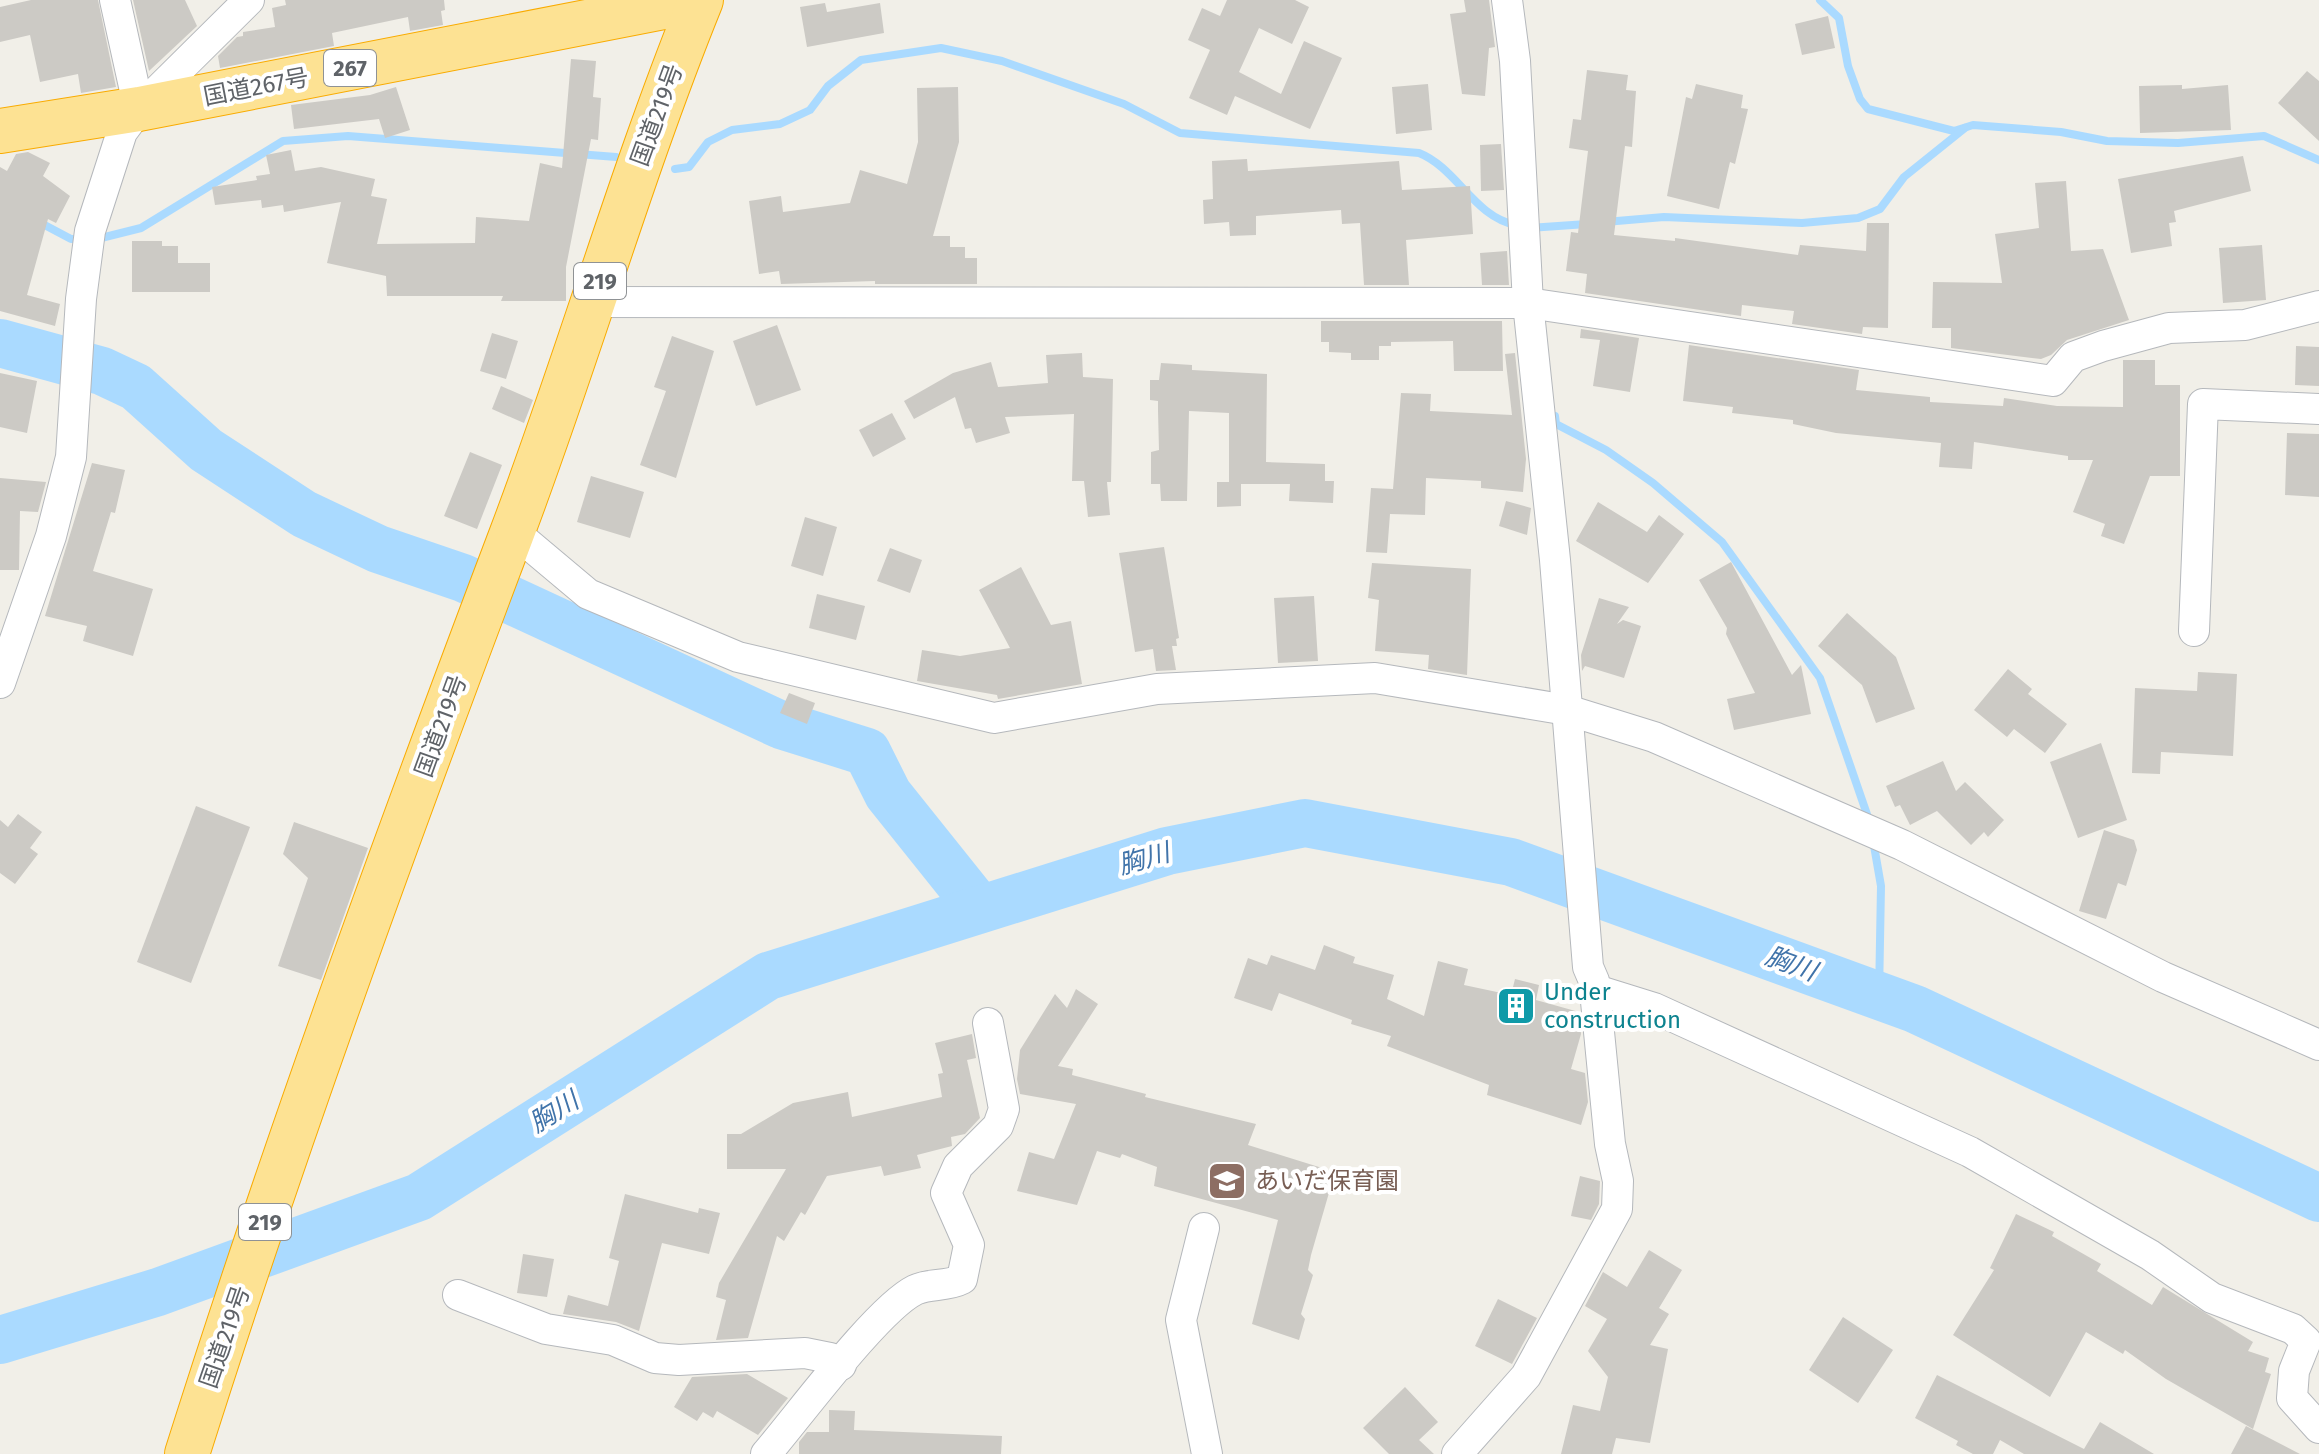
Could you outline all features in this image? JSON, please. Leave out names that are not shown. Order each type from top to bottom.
[{"type":"highway","name":"国道267号","points":[[0,131],[139,109],[700,0]]},
{"type":"highway","name":"国道219号","points":[[187,1454],[321,1059],[593,302],[651,125],[700,0]]},
{"type":"street","points":[[115,0],[139,109]]},
{"type":"street","points":[[0,683],[51,536],[71,457],[89,240],[122,132],[139,109],[249,0]]},
{"type":"street","points":[[1457,1454],[1526,1376],[1617,1209],[1618,1181],[1610,1144],[1591,978],[1528,303],[1515,61],[1507,0]]},
{"type":"street","points":[[593,302],[1528,303],[2053,381],[2073,357],[2103,346],[2169,328],[2245,325],[2319,306]]},
{"type":"street","points":[[2194,631],[2203,404],[2319,409]]},
{"type":"street","points":[[506,547],[588,594],[738,657],[994,718],[1157,689],[1375,678],[1475,692],[1568,720],[1654,737],[1902,845],[2163,977],[2319,1045]]},
{"type":"street","points":[[1591,978],[1970,1152],[2150,1255],[2212,1298],[2293,1329],[2306,1341],[2294,1371],[2292,1398],[2319,1428]]},
{"type":"street","points":[[766,1454],[881,1319],[916,1290],[949,1286],[962,1279],[969,1245],[946,1193],[958,1166],[998,1126],[1004,1109],[988,1023]]},
{"type":"street","points":[[1204,1228],[1181,1320],[1207,1454]]},
{"type":"street","points":[[458,1295],[546,1329],[613,1340],[655,1358],[679,1360],[805,1353],[830,1358],[841,1365]]},
{"type":"building","points":[[31,0],[98,0],[116,87],[81,93],[78,74],[40,82],[30,35],[0,42],[0,7]]},
{"type":"building","points":[[133,0],[185,0],[197,26],[149,71]]},
{"type":"building","points":[[285,0],[444,0],[445,10],[441,11],[443,25],[410,31],[408,17],[332,33],[334,46],[220,68],[218,56],[237,37],[243,36],[243,32],[275,27],[272,8],[286,5]]},
{"type":"building","points":[[1227,0],[1295,0],[1309,7],[1292,44],[1259,28],[1239,72],[1281,94],[1304,41],[1342,58],[1310,129],[1235,96],[1227,115],[1189,98],[1210,50],[1188,40],[1202,8],[1220,16]]},
{"type":"building","points":[[1464,0],[1489,0],[1495,47],[1489,48],[1485,96],[1462,94],[1450,14],[1466,12]]},
{"type":"building","points":[[825,3],[827,12],[880,3],[884,33],[807,47],[800,7]]},
{"type":"building","points":[[1828,16],[1835,48],[1802,55],[1795,24]]},
{"type":"building","points":[[571,59],[596,61],[593,97],[601,98],[598,140],[591,139],[566,267],[566,301],[501,301],[503,296],[387,296],[386,276],[327,263],[341,202],[284,212],[283,205],[262,208],[261,200],[215,205],[212,187],[257,180],[256,176],[270,174],[266,155],[291,150],[295,171],[321,167],[375,179],[371,196],[387,199],[377,244],[475,243],[476,217],[529,221],[540,163],[562,168]]},
{"type":"building","points":[[1587,70],[1628,75],[1626,90],[1636,91],[1632,147],[1625,146],[1614,235],[1675,241],[1675,238],[1798,255],[1800,245],[1866,251],[1867,223],[1889,223],[1888,328],[1863,327],[1862,334],[1792,324],[1794,311],[1742,305],[1741,316],[1585,293],[1587,274],[1566,271],[1571,232],[1578,233],[1588,151],[1569,148],[1573,119],[1581,120]]},
{"type":"building","points":[[2307,71],[2319,81],[2319,141],[2278,103]]},
{"type":"building","points":[[1428,84],[1432,130],[1396,134],[1392,87]]},
{"type":"building","points":[[1696,84],[1743,95],[1741,108],[1748,109],[1735,164],[1730,162],[1719,209],[1667,196],[1686,97],[1692,99]]},
{"type":"building","points":[[2182,85],[2182,89],[2228,85],[2231,130],[2140,133],[2139,86]]},
{"type":"building","points":[[396,87],[410,130],[385,138],[379,119],[294,129],[291,105],[370,95]]},
{"type":"building","points":[[958,87],[959,142],[933,236],[950,236],[950,247],[965,247],[965,258],[977,258],[977,284],[875,284],[875,281],[781,284],[779,271],[759,274],[749,201],[781,196],[783,212],[850,203],[860,170],[907,184],[918,142],[917,88]]},
{"type":"building","points":[[1501,144],[1504,190],[1481,191],[1480,145]]},
{"type":"building","points":[[28,152],[50,163],[43,176],[70,196],[56,223],[48,219],[27,295],[60,304],[55,326],[0,311],[0,167],[7,171],[16,154]]},
{"type":"building","points":[[2243,156],[2251,191],[2174,211],[2176,222],[2169,223],[2172,246],[2131,253],[2118,179]]},
{"type":"building","points":[[1247,159],[1248,171],[1399,161],[1402,190],[1470,186],[1473,234],[1406,240],[1409,285],[1364,285],[1360,223],[1342,224],[1341,210],[1256,216],[1256,235],[1230,236],[1229,222],[1204,224],[1203,200],[1213,199],[1212,161]]},
{"type":"building","points":[[2066,181],[2071,251],[2103,249],[2129,320],[2067,340],[2051,355],[2041,359],[1951,348],[1951,328],[1932,328],[1933,282],[2002,283],[1995,234],[2039,228],[2035,183]]},
{"type":"building","points":[[132,241],[162,241],[162,246],[178,246],[178,263],[210,263],[210,292],[132,292]]},
{"type":"building","points":[[2262,245],[2266,300],[2223,303],[2219,248]]},
{"type":"building","points":[[1507,251],[1509,285],[1482,285],[1480,253]]},
{"type":"building","points":[[1321,321],[1502,321],[1503,371],[1454,371],[1453,341],[1391,342],[1391,346],[1379,346],[1379,360],[1351,360],[1351,353],[1329,352],[1329,342],[1321,342]]},
{"type":"building","points":[[777,325],[801,390],[756,406],[733,341]]},
{"type":"building","points":[[1581,329],[1639,338],[1630,392],[1593,386],[1600,340],[1580,338]]},
{"type":"building","points":[[492,333],[518,341],[506,379],[480,371]]},
{"type":"building","points":[[672,336],[714,351],[676,478],[640,465],[666,391],[654,387]]},
{"type":"building","points":[[1689,345],[1859,370],[1856,390],[1930,397],[1930,402],[2003,406],[2004,398],[2057,406],[2123,407],[2123,360],[2155,360],[2155,385],[2180,385],[2180,476],[2150,476],[2124,544],[2101,536],[2105,524],[2073,512],[2093,460],[2068,460],[2068,456],[1974,442],[1972,469],[1939,467],[1941,443],[1836,433],[1793,424],[1793,420],[1732,413],[1733,407],[1683,401]]},
{"type":"building","points":[[2296,346],[2319,347],[2319,386],[2295,385]]},
{"type":"building","points":[[1082,353],[1083,377],[1113,379],[1111,482],[1107,482],[1110,515],[1088,517],[1084,481],[1072,481],[1074,414],[1005,417],[1010,433],[976,443],[971,428],[965,429],[955,397],[914,419],[904,401],[953,373],[991,362],[998,387],[1048,383],[1046,355]]},
{"type":"building","points":[[1515,353],[1526,459],[1523,492],[1481,488],[1481,481],[1426,478],[1425,515],[1390,514],[1387,553],[1366,552],[1371,488],[1393,489],[1401,393],[1431,394],[1430,411],[1512,415],[1505,354]]},
{"type":"building","points":[[1161,363],[1192,365],[1192,370],[1267,374],[1266,462],[1325,464],[1325,481],[1334,481],[1333,503],[1289,501],[1290,484],[1241,484],[1241,506],[1217,507],[1217,482],[1229,482],[1229,413],[1189,411],[1187,501],[1161,501],[1160,484],[1151,484],[1151,452],[1159,450],[1158,401],[1150,400],[1150,380],[1159,380]]},
{"type":"building","points":[[0,373],[37,381],[27,433],[0,427]]},
{"type":"building","points":[[501,386],[533,400],[524,423],[492,409]]},
{"type":"building","points":[[892,413],[906,439],[873,457],[859,430]]},
{"type":"building","points":[[2287,433],[2319,434],[2319,497],[2285,495]]},
{"type":"building","points":[[470,452],[502,465],[477,529],[444,516]]},
{"type":"building","points":[[92,463],[125,470],[115,513],[111,512],[93,571],[153,589],[133,656],[83,641],[87,626],[45,616]]},
{"type":"building","points":[[591,476],[644,492],[630,538],[577,522]]},
{"type":"building","points":[[0,478],[46,482],[38,512],[20,511],[19,570],[0,570]]},
{"type":"building","points":[[1506,501],[1531,508],[1527,535],[1499,526]]},
{"type":"building","points":[[1598,502],[1647,532],[1659,515],[1684,534],[1648,583],[1576,541]]},
{"type":"building","points":[[805,517],[837,527],[823,576],[791,566]]},
{"type":"building","points":[[1164,547],[1179,638],[1176,639],[1177,646],[1172,646],[1176,670],[1156,671],[1153,649],[1135,652],[1119,553]]},
{"type":"building","points":[[890,548],[922,560],[910,593],[877,581]]},
{"type":"building","points":[[1731,562],[1792,675],[1801,665],[1811,714],[1734,730],[1727,699],[1755,693],[1726,634],[1727,628],[1699,580]]},
{"type":"building","points":[[1372,563],[1471,569],[1467,675],[1428,669],[1429,655],[1375,651],[1379,600],[1368,598]]},
{"type":"building","points":[[1021,567],[1051,625],[1071,621],[1082,684],[998,699],[997,695],[917,681],[922,650],[960,656],[1010,648],[979,590]]},
{"type":"building","points":[[817,594],[865,606],[856,640],[809,628]]},
{"type":"building","points":[[1314,596],[1318,661],[1278,663],[1274,598]]},
{"type":"building","points":[[1599,598],[1629,607],[1617,624],[1623,620],[1641,626],[1624,678],[1585,666],[1582,671],[1581,655]]},
{"type":"building","points":[[1847,613],[1896,657],[1915,709],[1876,723],[1862,685],[1818,646]]},
{"type":"building","points":[[2008,669],[2032,689],[2028,694],[2067,724],[2045,753],[2014,729],[2007,737],[1974,710]]},
{"type":"building","points":[[2198,672],[2237,674],[2233,756],[2161,752],[2160,774],[2132,773],[2135,688],[2197,691]]},
{"type":"building","points":[[789,693],[815,703],[807,724],[780,713]]},
{"type":"building","points":[[2101,743],[2127,820],[2078,838],[2050,762]]},
{"type":"building","points":[[1943,761],[1956,791],[1965,782],[2004,820],[1988,837],[1984,832],[1971,845],[1937,811],[1910,825],[1900,805],[1895,807],[1886,786]]},
{"type":"building","points":[[196,806],[250,827],[191,983],[137,962]]},
{"type":"building","points":[[18,814],[42,832],[30,848],[38,854],[15,884],[0,873],[0,820],[8,827]]},
{"type":"building","points":[[294,822],[368,848],[321,980],[278,966],[308,878],[283,854]]},
{"type":"building","points":[[2104,830],[2134,840],[2137,850],[2126,886],[2118,883],[2106,919],[2079,911]]},
{"type":"building","points":[[1324,945],[1355,957],[1353,963],[1394,975],[1387,999],[1424,1016],[1438,961],[1468,969],[1464,985],[1511,995],[1515,979],[1539,985],[1536,1000],[1579,1012],[1581,1034],[1571,1069],[1585,1073],[1588,1102],[1581,1125],[1487,1095],[1489,1085],[1387,1046],[1391,1036],[1351,1024],[1352,1020],[1279,993],[1272,1011],[1234,998],[1248,958],[1267,965],[1271,955],[1315,970]]},
{"type":"building","points":[[1076,989],[1098,1004],[1058,1066],[1073,1069],[1072,1075],[1146,1094],[1145,1097],[1256,1124],[1248,1145],[1335,1172],[1311,1255],[1308,1270],[1313,1275],[1301,1314],[1305,1319],[1299,1340],[1252,1324],[1278,1220],[1154,1186],[1157,1167],[1122,1154],[1120,1158],[1097,1151],[1077,1205],[1017,1191],[1029,1152],[1054,1159],[1076,1104],[1020,1094],[1017,1079],[1020,1050],[1055,994],[1067,1008]]},
{"type":"building","points":[[972,1034],[976,1058],[967,1060],[980,1118],[965,1134],[951,1137],[952,1146],[917,1155],[921,1168],[884,1176],[881,1166],[827,1176],[805,1215],[801,1212],[784,1241],[777,1236],[748,1338],[716,1340],[726,1300],[716,1297],[719,1283],[786,1169],[727,1169],[727,1134],[741,1134],[793,1103],[848,1092],[852,1117],[942,1097],[938,1074],[943,1073],[935,1043]]},
{"type":"building","points":[[1580,1176],[1600,1181],[1599,1204],[1591,1220],[1571,1216]]},
{"type":"building","points":[[625,1194],[698,1213],[699,1208],[720,1213],[709,1254],[662,1243],[639,1331],[616,1322],[563,1314],[568,1295],[608,1306],[619,1261],[609,1258]]},
{"type":"building","points":[[2016,1214],[2054,1232],[2052,1236],[2101,1264],[2097,1271],[2152,1305],[2163,1287],[2253,1342],[2248,1351],[2269,1358],[2265,1372],[2271,1374],[2253,1429],[2166,1379],[2125,1350],[2123,1354],[2086,1332],[2050,1397],[1953,1335],[1994,1270],[1990,1268]]},
{"type":"building","points":[[1649,1250],[1682,1270],[1659,1308],[1669,1314],[1650,1345],[1668,1349],[1650,1443],[1616,1438],[1612,1454],[1561,1454],[1573,1405],[1600,1411],[1608,1377],[1588,1351],[1607,1319],[1585,1306],[1603,1272],[1627,1287]]},
{"type":"building","points":[[523,1254],[554,1259],[547,1297],[517,1293]]},
{"type":"building","points":[[1498,1299],[1537,1318],[1512,1364],[1475,1346]]},
{"type":"building","points":[[1843,1317],[1893,1350],[1858,1403],[1809,1370]]},
{"type":"building","points":[[747,1374],[788,1398],[758,1435],[717,1411],[713,1418],[703,1412],[697,1421],[674,1407],[692,1377]]},
{"type":"building","points":[[1937,1375],[2084,1449],[2100,1422],[2154,1454],[2024,1454],[2000,1440],[1993,1454],[1973,1454],[1956,1445],[1958,1441],[1915,1418]]},
{"type":"building","points":[[1405,1387],[1438,1422],[1419,1440],[1434,1454],[1389,1454],[1363,1428]]},
{"type":"building","points":[[829,1410],[855,1411],[854,1430],[1002,1436],[1001,1454],[799,1454],[799,1442],[807,1432],[829,1432]]},
{"type":"building","points":[[2246,1426],[2300,1454],[2231,1454]]},
{"type":"waterway","points":[[1820,0],[1839,18],[1848,66],[1860,99],[1868,109],[1954,131],[1973,125],[2061,132],[2107,141],[2178,143],[2264,136],[2319,160]]},
{"type":"waterway","points":[[675,169],[689,167],[708,142],[732,130],[780,124],[810,110],[828,86],[861,60],[941,48],[1002,61],[1124,104],[1180,133],[1419,153],[1444,169],[1488,212],[1516,225]]},
{"type":"waterway","points":[[1605,222],[1664,217],[1802,223],[1858,218],[1880,209],[1904,177],[1965,128]]},
{"type":"waterway","points":[[97,239],[141,228],[283,141],[348,136],[616,157]]},
{"type":"waterway","points":[[37,221],[71,239],[83,239]]},
{"type":"waterway","points":[[1529,228],[1587,224]]},
{"type":"waterway","points":[[0,343],[102,371],[136,387],[206,450],[304,514],[378,549],[463,578],[781,725],[867,752],[888,794],[980,909]]},
{"type":"waterway","points":[[1555,416],[1556,424],[1606,450],[1653,483],[1722,542],[1820,678],[1870,823]]},
{"type":"waterway","name":"胸川","points":[[0,1340],[158,1292],[419,1197],[768,976],[1167,851],[1305,823],[1511,862],[1915,1009],[2319,1198]]},
{"type":"waterway","points":[[1873,840],[1881,886],[1879,996]]},
{"type":"place","name":"Under construction","points":[[1516,1006]]},
{"type":"place","name":"あいだ保育園","points":[[1227,1181]]}]
